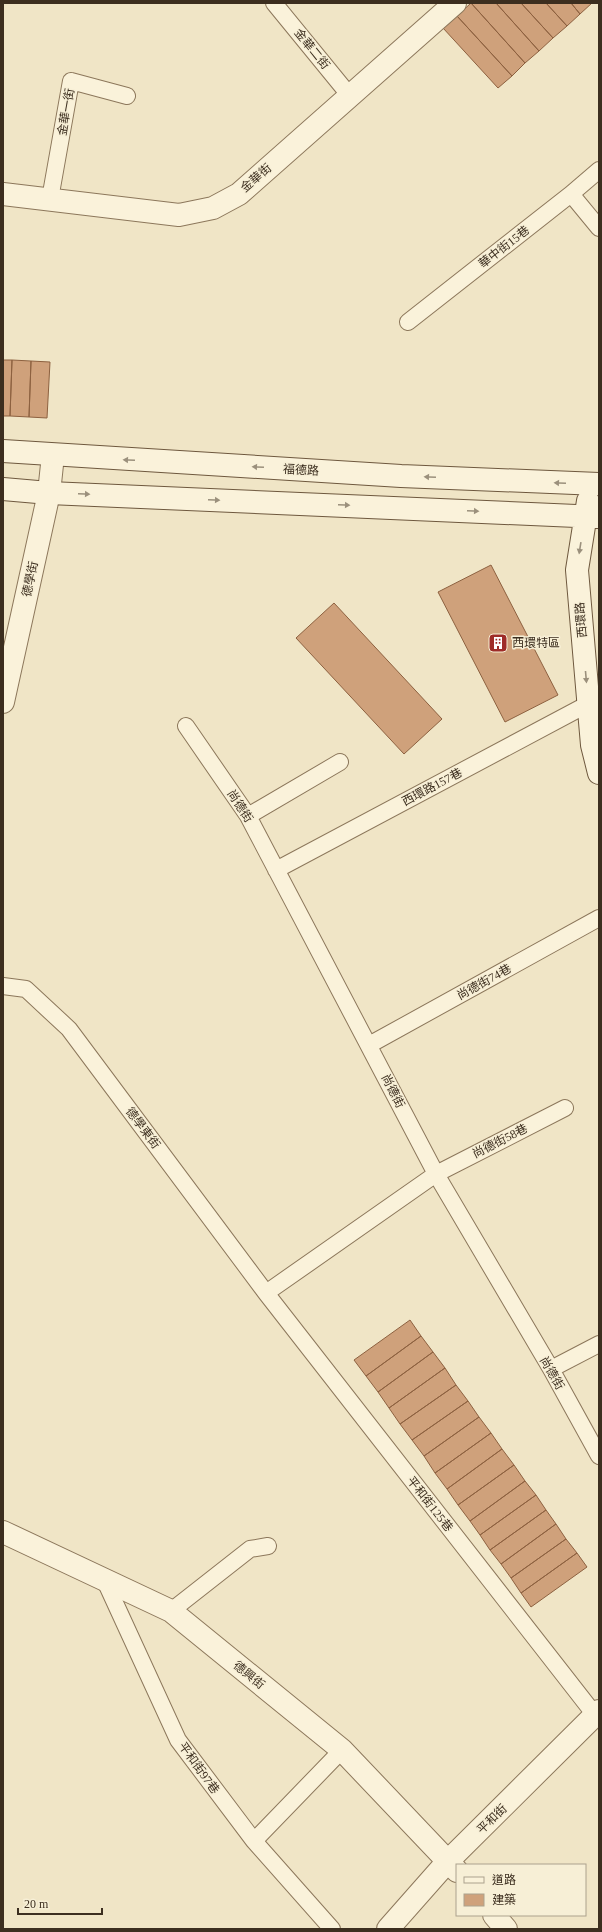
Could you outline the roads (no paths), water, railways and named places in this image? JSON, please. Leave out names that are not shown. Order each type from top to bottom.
[{"type":"street","name":"金華街","points":[[3,194],[179,215],[212,208],[240,194],[455,3]]},
{"type":"street","name":"福德路","points":[[3,451],[53,455],[596,480]]},
{"type":"street","name":"德學街","points":[[3,702],[49,493],[53,455]]},
{"type":"street","name":"西環路","points":[[596,480],[592,516],[577,570],[592,745],[599,773]]},
{"type":"street","points":[[3,489],[49,493],[592,516]]},
{"type":"street","name":"德興街","points":[[3,1532],[106,1582],[171,1611],[342,1750],[453,1866]]},
{"type":"street","name":"平和街","points":[[388,1929],[453,1866],[597,1713]]},
{"type":"street","points":[[495,1916],[506,1929]]},
{"type":"lane","name":"金華二街","points":[[274,3],[350,96]]},
{"type":"lane","name":"金華一街","points":[[50,200],[71,81],[128,96]]},
{"type":"lane","name":"華中街15巷","points":[[408,322],[571,194],[599,170]]},
{"type":"lane","points":[[571,194],[599,228]]},
{"type":"lane","name":"西環路157巷","points":[[276,870],[588,704]]},
{"type":"lane","name":"尚德街","points":[[186,726],[248,816],[436,1174],[551,1369],[599,1456]]},
{"type":"lane","points":[[248,816],[340,762]]},
{"type":"lane","name":"尚德街74巷","points":[[369,1045],[599,918]]},
{"type":"lane","name":"德學東街","points":[[3,986],[26,989],[69,1029],[266,1294]]},
{"type":"lane","name":"尚德街58巷","points":[[266,1294],[436,1174],[564,1108]]},
{"type":"lane","name":"平和街125巷","points":[[266,1294],[597,1713]]},
{"type":"lane","points":[[551,1369],[599,1344]]},
{"type":"lane","points":[[171,1611],[250,1549],[268,1546]]},
{"type":"lane","name":"平和街97巷","points":[[106,1582],[178,1740],[254,1842],[332,1929]]},
{"type":"lane","points":[[254,1842],[342,1750]]},
{"type":"place","name":"西環特區","points":[[498,643]]}]
